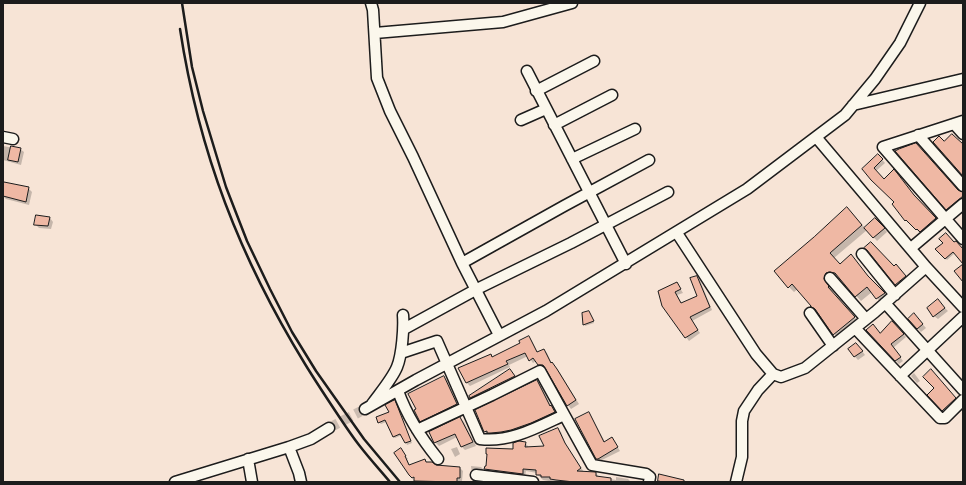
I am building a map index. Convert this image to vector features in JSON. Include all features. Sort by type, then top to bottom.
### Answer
[{"type":"street","points":[[371,3],[374,10],[377,78],[390,111],[462,262],[500,335]]},
{"type":"street","points":[[375,33],[503,22],[572,3]]},
{"type":"street","points":[[403,315],[404,329],[401,353],[397,368],[368,408],[448,363],[546,311],[747,190],[845,115],[875,79],[900,43],[920,3]]},
{"type":"street","points":[[536,91],[594,61]]},
{"type":"street","points":[[527,72],[626,264]]},
{"type":"street","points":[[853,105],[963,79]]},
{"type":"street","points":[[554,125],[612,95]]},
{"type":"street","points":[[521,120],[546,110]]},
{"type":"street","points":[[963,134],[958,122],[882,147],[963,239]]},
{"type":"street","points":[[572,159],[635,129]]},
{"type":"street","points":[[918,135],[963,186]]},
{"type":"street","points":[[816,137],[926,267],[963,306]]},
{"type":"street","points":[[462,262],[649,160]]},
{"type":"street","points":[[404,329],[668,192]]},
{"type":"street","points":[[910,248],[963,204]]},
{"type":"street","points":[[677,233],[756,354],[773,374],[781,377],[805,368],[895,295],[926,267]]},
{"type":"street","points":[[862,254],[895,295]]},
{"type":"street","points":[[830,278],[866,319]]},
{"type":"street","points":[[955,297],[963,290]]},
{"type":"street","points":[[885,303],[963,390]]},
{"type":"street","points":[[810,312],[833,346]]},
{"type":"street","points":[[900,376],[963,317]]},
{"type":"street","points":[[855,328],[940,418],[945,418],[963,400]]},
{"type":"street","points":[[401,353],[437,341],[448,363],[480,439],[492,441],[526,433],[564,415]]},
{"type":"street","points":[[417,430],[540,371],[592,465],[646,474],[650,477],[649,482]]},
{"type":"street","points":[[736,482],[742,457],[742,421],[744,411],[758,390],[773,374]]},
{"type":"street","points":[[398,391],[404,407],[417,430],[438,459]]},
{"type":"street","points":[[175,482],[289,447],[311,438],[329,428]]},
{"type":"street","points":[[289,447],[301,482]]},
{"type":"street","points":[[248,460],[252,482]]},
{"type":"street","points":[[476,475],[513,481],[533,482]]},
{"type":"building","points":[[952,134],[963,144],[963,176],[933,142],[939,136],[944,141]]},
{"type":"building","points":[[916,143],[958,190],[963,192],[963,196],[946,210],[895,151]]},
{"type":"building","points":[[11,146],[21,148],[18,162],[8,160]]},
{"type":"building","points":[[878,154],[883,159],[874,168],[884,179],[894,169],[914,195],[936,218],[920,232],[906,220],[905,221],[892,204],[894,202],[862,169]]},
{"type":"building","points":[[4,182],[29,187],[26,202],[3,196]]},
{"type":"building","points":[[847,207],[862,225],[830,253],[840,264],[851,254],[868,276],[885,293],[876,299],[867,287],[855,297],[835,273],[826,273],[824,279],[829,286],[828,287],[855,317],[833,335],[815,309],[810,306],[792,284],[788,288],[774,271]]},
{"type":"building","points":[[36,215],[50,217],[48,226],[34,225]]},
{"type":"building","points":[[875,218],[885,228],[873,238],[864,228]]},
{"type":"building","points":[[946,233],[963,249],[963,264],[953,252],[945,259],[935,249],[943,243],[939,239]]},
{"type":"building","points":[[871,242],[894,266],[896,264],[906,276],[895,285],[864,248]]},
{"type":"building","points":[[963,264],[963,282],[954,271]]},
{"type":"building","points":[[697,276],[710,307],[690,317],[698,330],[685,338],[662,306],[658,291],[677,282],[681,289],[675,292],[681,303],[697,296],[690,278]]},
{"type":"building","points":[[938,299],[945,308],[933,317],[927,308]]},
{"type":"building","points":[[589,311],[594,321],[583,325],[582,313]]},
{"type":"building","points":[[914,313],[923,324],[917,329],[908,319]]},
{"type":"building","points":[[892,321],[904,334],[891,344],[901,357],[895,361],[866,330],[873,324],[880,333]]},
{"type":"building","points":[[529,336],[537,352],[544,349],[551,363],[552,362],[557,369],[576,400],[567,406],[543,365],[538,365],[533,358],[529,361],[525,353],[506,361],[508,364],[466,383],[458,368],[491,354],[492,357],[520,343],[519,341]]},
{"type":"building","points":[[856,343],[863,351],[854,357],[848,349]]},
{"type":"building","points":[[510,369],[515,376],[470,398],[469,396]]},
{"type":"building","points":[[931,369],[956,398],[942,411],[927,395],[934,388],[923,377]]},
{"type":"building","points":[[444,376],[457,404],[420,422],[414,410],[416,409],[408,394]]},
{"type":"building","points":[[537,380],[550,406],[551,405],[555,412],[511,430],[491,433],[487,433],[487,431],[484,432],[475,410]]},
{"type":"building","points":[[395,400],[411,441],[405,443],[400,434],[393,437],[385,420],[378,423],[376,417],[389,412],[385,405]]},
{"type":"building","points":[[589,412],[604,442],[612,437],[618,447],[598,459],[596,459],[575,419]]},
{"type":"building","points":[[460,417],[473,442],[461,447],[455,434],[434,443],[429,432]]},
{"type":"building","points":[[558,428],[565,443],[581,468],[577,471],[596,472],[596,476],[611,478],[611,482],[574,482],[556,480],[550,479],[550,477],[541,477],[541,475],[536,475],[536,470],[523,469],[523,474],[484,469],[486,466],[486,448],[513,449],[513,443],[519,441],[526,442],[525,447],[544,446],[539,436]]},
{"type":"building","points":[[401,448],[409,465],[425,459],[426,462],[432,462],[436,465],[460,467],[460,478],[457,478],[457,482],[414,481],[414,477],[412,478],[409,475],[394,453]]},
{"type":"building","points":[[659,474],[684,480],[684,482],[658,481]]},
{"type":"tunnel","points":[[329,428],[365,409]]},
{"type":"railway","points":[[182,3],[192,67],[203,111],[226,187],[247,241],[292,332],[316,371],[364,439],[400,482]]},
{"type":"railway","points":[[180,29],[198,119],[225,203],[242,244],[282,324],[309,371],[354,438],[390,482]]}]
